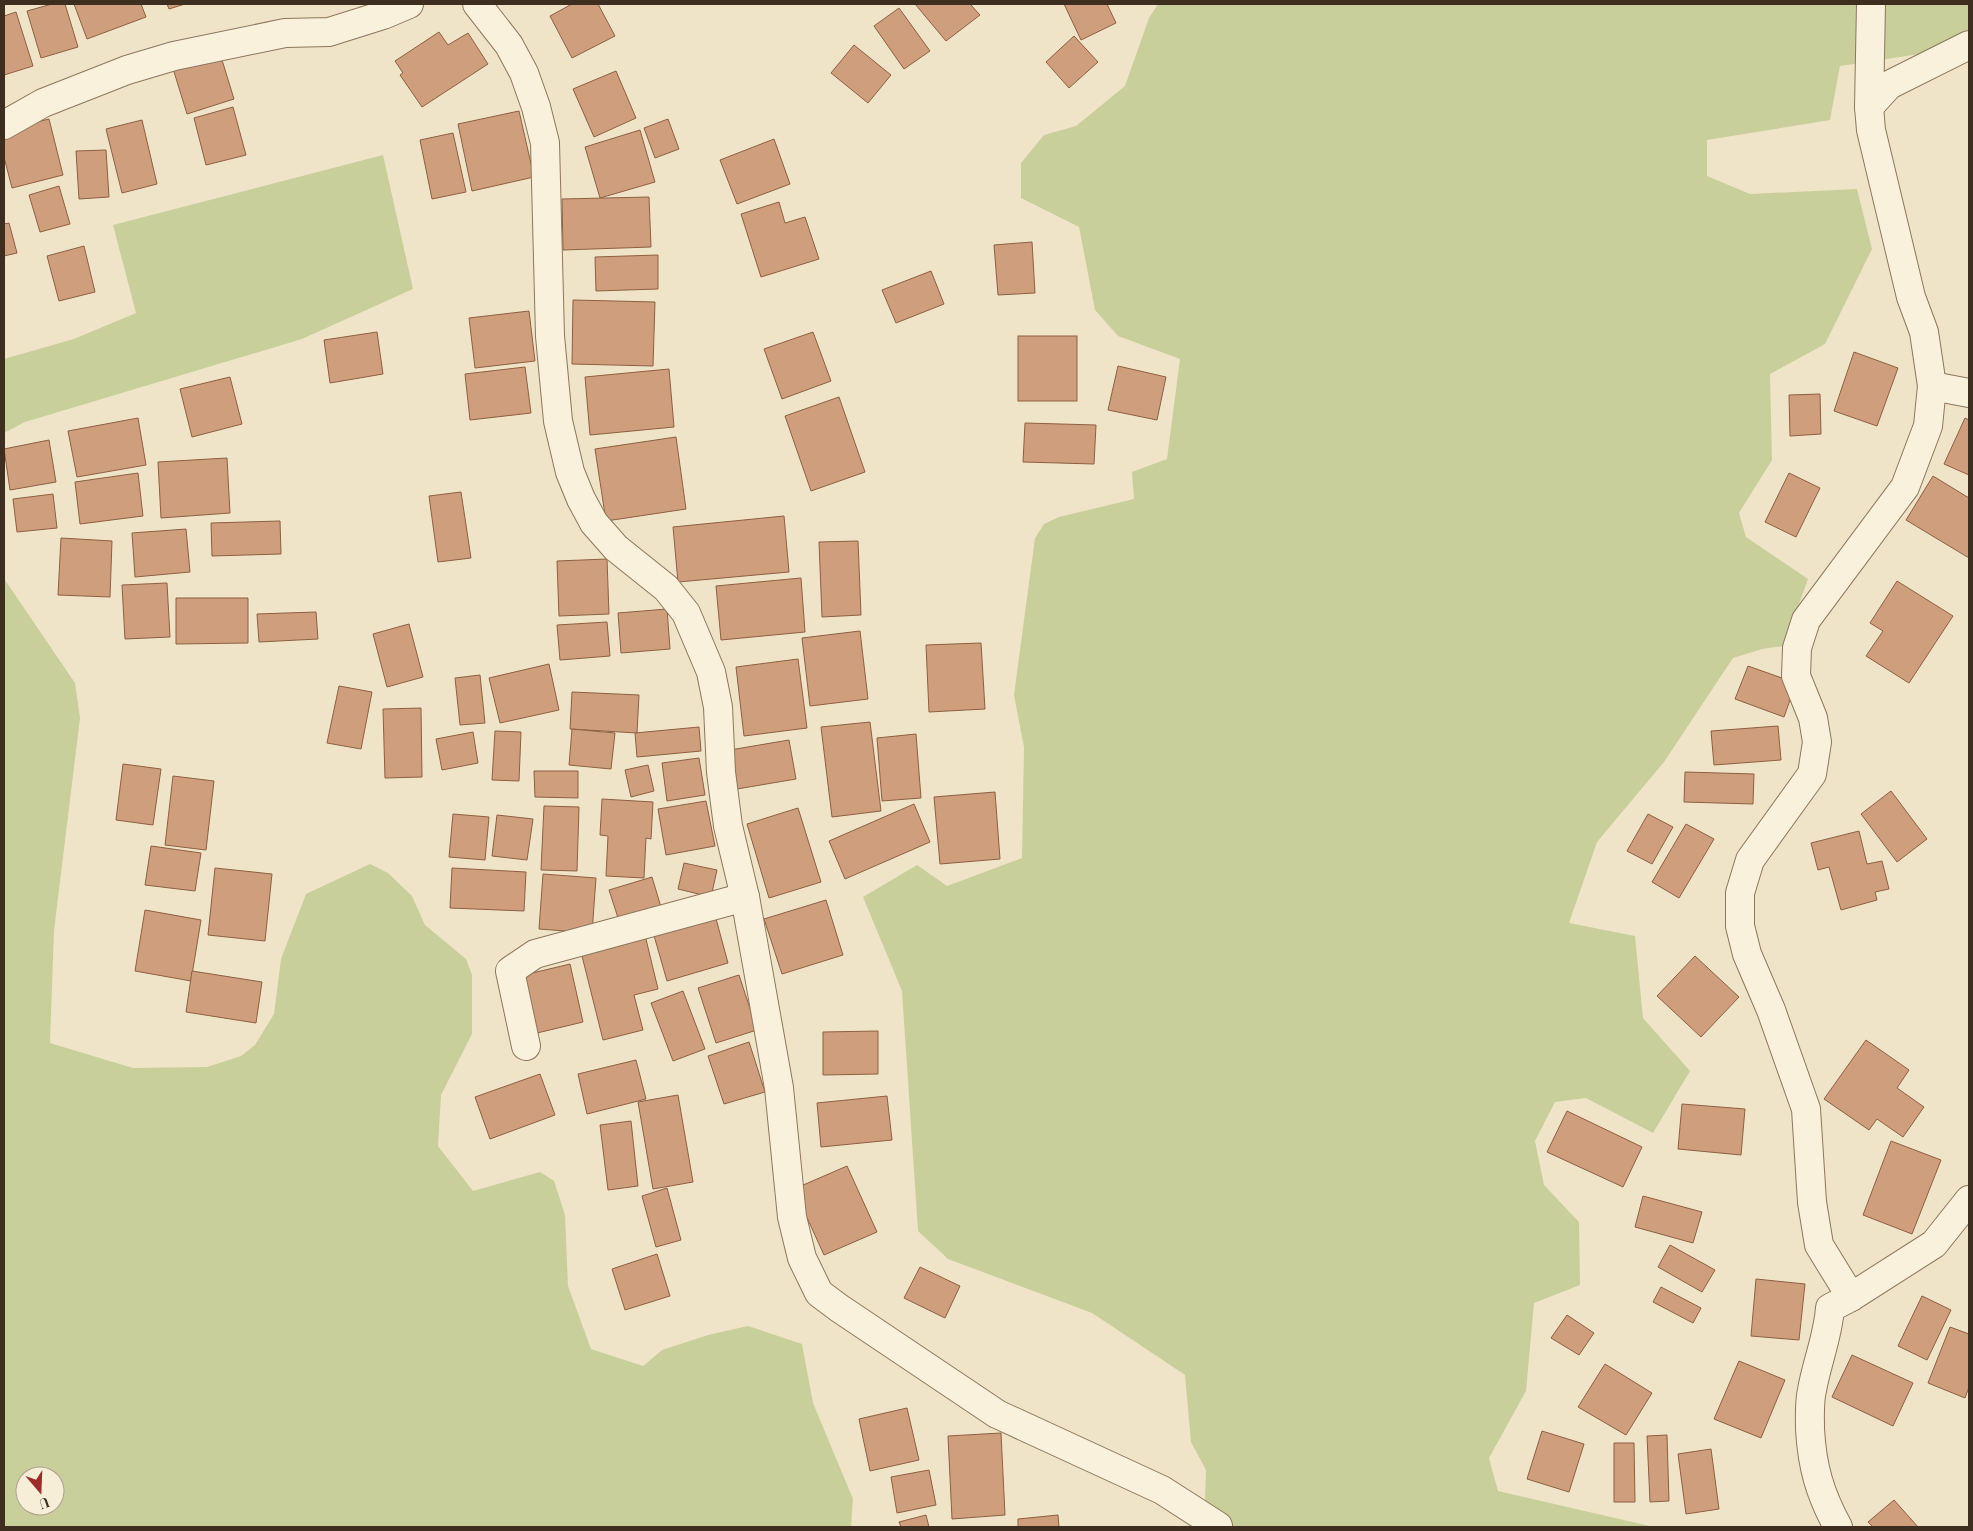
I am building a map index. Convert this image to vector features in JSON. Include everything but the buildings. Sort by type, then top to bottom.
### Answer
[{"type":"street","points":[[4,125],[43,103],[127,70],[174,56],[286,33],[329,32],[383,15],[409,4]]},
{"type":"street","points":[[477,4],[509,45],[524,73],[536,107],[545,143],[550,336],[558,420],[570,472],[581,499],[594,522],[616,548],[666,588],[686,613],[711,672],[718,707],[721,772],[728,826],[745,897],[779,1088],[792,1217],[802,1258],[819,1293],[996,1414],[1162,1490],[1218,1526]]},
{"type":"street","points":[[1852,1297],[1819,1245],[1812,1202],[1806,1108],[1771,1010],[1747,954],[1740,926],[1740,893],[1750,860],[1812,774],[1817,742],[1816,734],[1813,718],[1796,676],[1797,648],[1806,620],[1905,487],[1928,426],[1932,386],[1924,332],[1911,297],[1871,130],[1869,108],[1871,4]]},
{"type":"street","points":[[1869,108],[1889,85],[1969,46]]},
{"type":"street","points":[[1932,386],[1969,393]]},
{"type":"street","points":[[526,1046],[510,971],[535,954],[745,897]]},
{"type":"street","points":[[1838,1527],[1820,1487],[1812,1457],[1809,1406],[1819,1357],[1829,1329],[1830,1308],[1852,1297],[1934,1244],[1969,1200]]},
{"type":"green space","points":[[1158,4],[1969,4],[1969,29],[1920,54],[1840,66],[1830,120],[1707,140],[1707,176],[1750,194],[1857,189],[1872,249],[1825,344],[1770,374],[1772,460],[1739,513],[1746,537],[1808,579],[1784,646],[1762,649],[1733,658],[1664,762],[1597,842],[1569,923],[1635,936],[1643,1018],[1690,1071],[1653,1133],[1586,1098],[1555,1102],[1535,1141],[1544,1185],[1579,1222],[1580,1285],[1534,1303],[1526,1391],[1489,1458],[1498,1491],[1654,1527],[1204,1527],[1206,1470],[1191,1442],[1185,1375],[1092,1313],[948,1259],[918,1231],[902,991],[863,897],[917,865],[947,886],[1022,858],[1024,747],[1014,695],[1035,538],[1044,524],[1059,517],[1134,499],[1132,472],[1167,459],[1180,359],[1118,336],[1095,310],[1079,227],[1021,198],[1021,163],[1044,135],[1076,126],[1125,86],[1149,18]]},
{"type":"green space","points":[[383,155],[413,289],[302,339],[25,422],[4,433],[4,359],[74,339],[136,313],[113,225]]},
{"type":"green space","points":[[4,571],[5,580],[75,683],[80,718],[54,931],[50,1043],[133,1068],[207,1067],[241,1056],[255,1045],[274,1014],[281,959],[306,894],[370,864],[388,873],[412,896],[425,925],[466,959],[472,975],[472,1034],[441,1095],[438,1146],[473,1191],[540,1172],[554,1181],[565,1215],[568,1286],[591,1349],[643,1366],[662,1350],[708,1335],[748,1326],[802,1344],[813,1403],[853,1499],[851,1527],[4,1527]]}]
